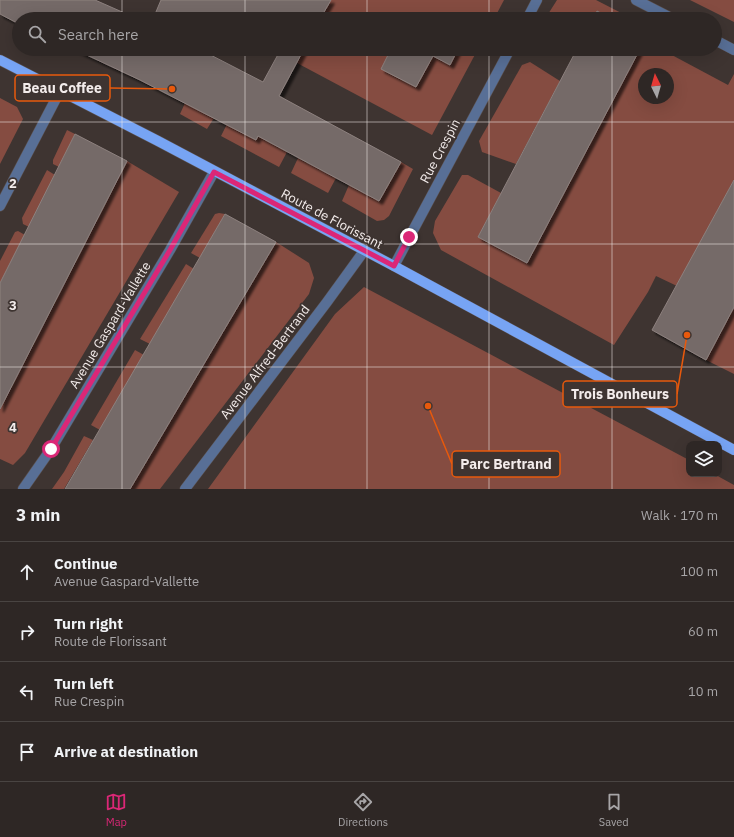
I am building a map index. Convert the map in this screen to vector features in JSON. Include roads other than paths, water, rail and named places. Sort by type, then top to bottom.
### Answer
[{"type":"main road","name":"Route de Florissant","points":[[0,60],[394,266],[734,450]]},
{"type":"street","points":[[531,12],[537,0]]},
{"type":"street","points":[[636,0],[659,12]]},
{"type":"street","points":[[722,44],[734,50]]},
{"type":"street","name":"Rue Crespin","points":[[394,266],[506,56]]},
{"type":"street","points":[[0,206],[60,91]]},
{"type":"street","name":"Avenue Gaspard-Vallette","points":[[23,489],[55,442],[170,250],[214,172]]},
{"type":"street","name":"Avenue Alfred-Bertrand","points":[[185,489],[364,251]]},
{"type":"place","name":"Beau Coffee","points":[[172,89]]},
{"type":"place","name":"Trois Bonheurs","points":[[687,335]]},
{"type":"place","name":"Parc Bertrand","points":[[428,406]]}]
